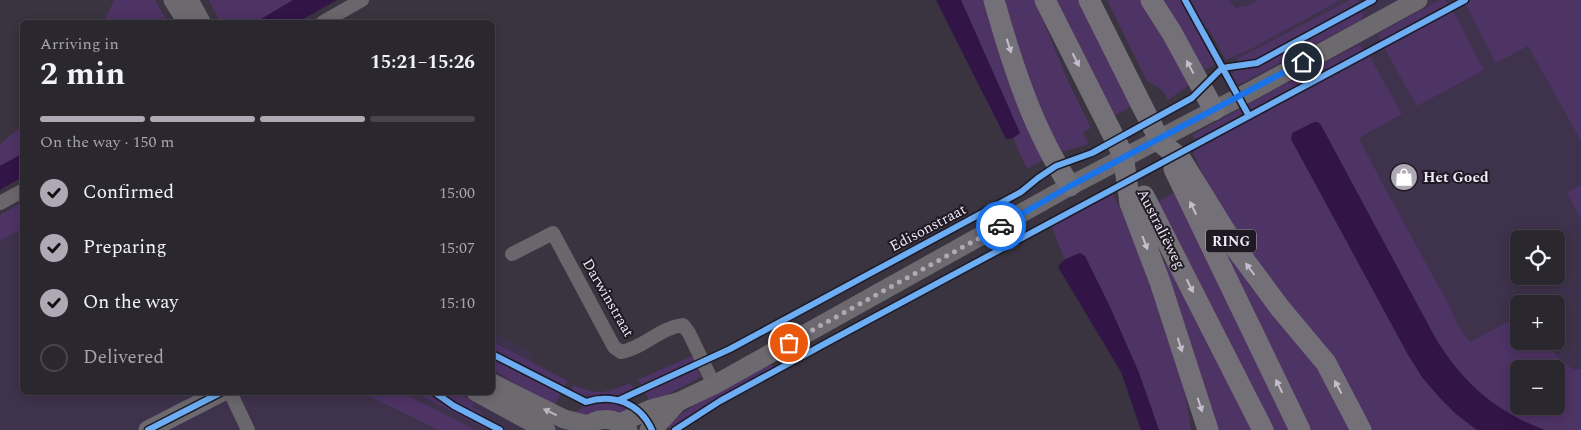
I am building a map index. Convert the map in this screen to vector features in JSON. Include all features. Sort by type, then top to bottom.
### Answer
[{"type":"main road","points":[[994,0],[1028,106],[1056,166],[1070,186]]},
{"type":"main road","points":[[1046,0],[1123,155],[1160,282],[1208,430]]},
{"type":"main road","points":[[1089,0],[1161,143],[1184,174],[1300,430]]},
{"type":"main road","points":[[1151,0],[1172,33],[1214,110]]},
{"type":"main road","name":"RING","points":[[1184,174],[1280,308],[1326,363],[1361,430]]},
{"type":"main road","name":"Australiëweg","points":[[1137,200],[1263,430]]},
{"type":"street","points":[[173,0],[186,20]]},
{"type":"street","points":[[189,0],[201,20]]},
{"type":"street","points":[[327,20],[362,0]]},
{"type":"street","points":[[495,384],[564,419],[585,427],[604,419],[624,427],[651,409],[678,402],[714,385],[1070,186],[1418,0]]},
{"type":"street","points":[[0,203],[20,192]]},
{"type":"street","name":"Darwinstraat","points":[[512,254],[553,233],[614,347],[621,352],[632,350],[671,326],[683,325],[690,333],[714,385]]},
{"type":"street","points":[[148,430],[216,395]]},
{"type":"street","points":[[231,395],[248,430]]},
{"type":"street","points":[[482,395],[546,430]]},
{"type":"street","points":[[649,430],[660,422],[678,402]]},
{"type":"shaded area","points":[[114,0],[155,0],[167,20],[105,20]]},
{"type":"shaded area","points":[[209,0],[293,0],[259,20],[219,20]]},
{"type":"shaded area","points":[[293,0],[337,0],[302,20],[259,20]]},
{"type":"shaded area","points":[[936,0],[961,0],[1020,133],[1013,138],[1006,139]]},
{"type":"shaded area","points":[[961,0],[984,0],[1044,160],[1027,169],[1013,138],[1020,133]]},
{"type":"shaded area","points":[[1003,0],[1035,0],[1067,79],[1091,128],[1083,133],[1089,144],[1058,153],[1041,115]]},
{"type":"shaded area","points":[[1056,0],[1081,0],[1133,106],[1114,116]]},
{"type":"shaded area","points":[[1107,0],[1146,0],[1193,82],[1168,100],[1162,90],[1147,81]]},
{"type":"shaded area","points":[[1159,0],[1182,0],[1217,63],[1200,73]]},
{"type":"shaded area","points":[[1190,0],[1229,0],[1235,8],[1250,5],[1258,0],[1340,0],[1251,49],[1226,60]]},
{"type":"shaded area","points":[[1199,0],[1581,0],[1581,430],[1473,430],[1400,363]]},
{"type":"shaded area","points":[[1350,0],[1357,0],[1359,3],[1254,60],[1238,62],[1237,59]]},
{"type":"shaded area","points":[[1440,0],[1445,0],[1449,4],[1380,41],[1379,35],[1381,32]]},
{"type":"shaded area","points":[[1472,0],[1581,0],[1581,141],[1528,46],[1496,63],[1465,4]]},
{"type":"shaded area","points":[[1363,10],[1361,20],[1236,86],[1232,75],[1233,71],[1257,67]]},
{"type":"shaded area","points":[[1453,11],[1484,70],[1417,106],[1384,48]]},
{"type":"shaded area","points":[[1359,45],[1365,50],[1254,109],[1251,110],[1246,105]]},
{"type":"shaded area","points":[[1369,55],[1402,114],[1359,138],[1451,309],[1457,324],[1470,342],[1510,321],[1510,350],[1553,350],[1562,360],[1510,360],[1510,413],[1480,392],[1462,374],[1437,341],[1318,122],[1291,139],[1422,377],[1440,398],[1477,430],[1371,430],[1260,268],[1204,178],[1192,150]]},
{"type":"shaded area","points":[[1241,108],[1242,114],[1239,117],[1195,140],[1192,135]]},
{"type":"shaded area","points":[[1314,122],[1318,122],[1321,125],[1437,341],[1448,357],[1471,384],[1497,406],[1510,415],[1545,430],[1477,430],[1456,414],[1422,377],[1407,353],[1291,139],[1292,133]]},
{"type":"shaded area","points":[[20,128],[20,155],[0,166],[0,144]]},
{"type":"shaded area","points":[[20,155],[20,178],[0,190],[0,166]]},
{"type":"shaded area","points":[[1581,185],[1581,219],[1567,193]]},
{"type":"shaded area","points":[[1175,192],[1290,430],[1272,430],[1157,202]]},
{"type":"shaded area","points":[[1112,193],[1126,219],[1128,219],[1184,387],[1191,430],[1159,430],[1139,373],[1085,256],[1080,253],[1065,260],[1051,226]]},
{"type":"shaded area","points":[[20,203],[20,230],[0,241],[0,215]]},
{"type":"shaded area","points":[[20,220],[20,395],[495,395],[495,332],[533,354],[567,430],[0,430],[0,232]]},
{"type":"shaded area","points":[[1220,239],[1252,289],[1300,344],[1331,390],[1352,430],[1309,430],[1217,242]]},
{"type":"shaded area","points":[[1080,253],[1085,256],[1111,309],[1139,373],[1159,430],[1141,430],[1121,372],[1058,267],[1065,260]]},
{"type":"shaded area","points":[[1168,263],[1253,430],[1216,430],[1164,264]]},
{"type":"shaded area","points":[[495,343],[568,381],[565,386],[495,350]]},
{"type":"shaded area","points":[[694,355],[696,360],[641,385],[637,380]]},
{"type":"shaded area","points":[[495,360],[561,393],[554,407],[495,371]]},
{"type":"shaded area","points":[[1565,362],[1573,369],[1581,369],[1581,430],[1546,430],[1512,415],[1565,415]]},
{"type":"shaded area","points":[[769,364],[776,367],[708,405],[670,430],[667,424],[696,404]]},
{"type":"shaded area","points":[[698,369],[701,377],[652,403],[644,392]]},
{"type":"shaded area","points":[[630,383],[634,388],[619,395],[603,394],[588,397],[571,390],[574,385],[590,391],[602,392]]},
{"type":"shaded area","points":[[367,395],[407,395],[476,430],[438,430]]},
{"type":"shaded area","points":[[419,395],[431,395],[487,427],[486,429]]},
{"type":"shaded area","points":[[443,395],[462,395],[474,402],[472,407],[482,412],[481,416],[454,403]]},
{"type":"shaded area","points":[[600,402],[622,405],[634,411],[634,413],[579,416],[572,414],[586,405]]},
{"type":"cycle path","points":[[1185,0],[1249,116]]},
{"type":"cycle path","name":"Edisonstraat","points":[[619,400],[730,349],[1021,192],[1056,166],[1092,153],[1192,98],[1222,68],[1257,63],[1373,0]]},
{"type":"cycle path","points":[[675,430],[720,401],[828,342],[1465,0]]},
{"type":"cycle path","points":[[495,356],[586,402],[606,399],[625,402],[640,413],[652,430]]},
{"type":"cycle path","points":[[148,430],[216,395]]},
{"type":"cycle path","points":[[438,395],[454,406],[500,430]]},
{"type":"way so far","points":[[789,343],[1001,226]]},
{"type":"place","name":"Het Goed","points":[[1404,177]]},
{"type":"route","points":[[1001,226],[1070,186],[1303,62]]}]
